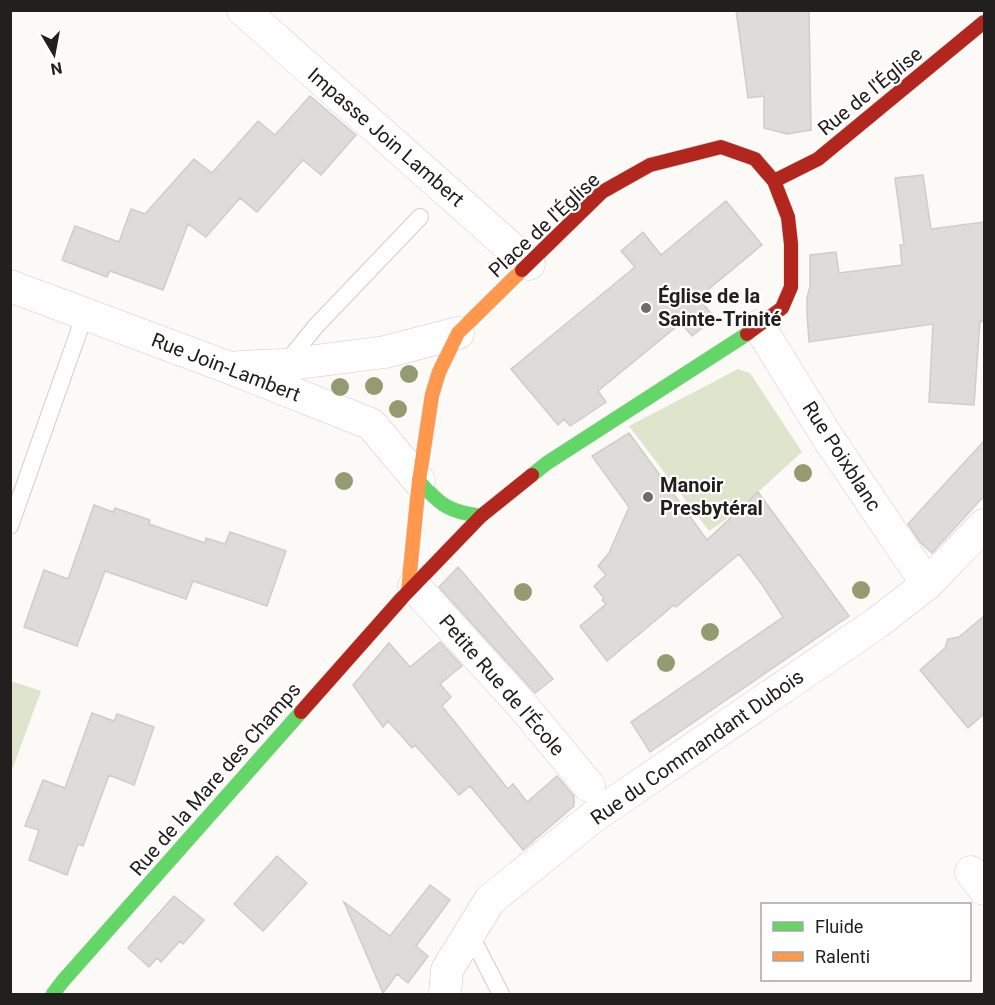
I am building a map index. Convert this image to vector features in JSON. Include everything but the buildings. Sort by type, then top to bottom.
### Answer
[{"type":"street","name":"Impasse Join Lambert","points":[[243,10],[529,264]]},
{"type":"street","name":"Rue de l'Église","points":[[774,181],[818,159],[984,22]]},
{"type":"street","name":"Place de l'Église","points":[[419,481],[432,395],[439,372],[458,333],[602,192],[650,165],[721,147],[755,159],[774,181],[788,217],[791,287],[782,308],[759,326],[547,463],[481,516]]},
{"type":"street","name":"Rue Join-Lambert","points":[[10,286],[230,368],[279,376],[370,424],[419,481]]},
{"type":"street","name":"Rue Poixblanc","points":[[759,326],[828,438],[927,584]]},
{"type":"street","points":[[279,376],[458,333]]},
{"type":"street","points":[[419,481],[434,499],[448,510],[481,516]]},
{"type":"street","points":[[411,588],[409,571],[419,481]]},
{"type":"street","name":"Rue de la Mare des Champs","points":[[53,994],[411,588],[481,516]]},
{"type":"street","name":"Rue du Commandant Dubois","points":[[445,994],[447,970],[490,900],[593,818],[877,623],[927,584],[984,525]]},
{"type":"street","name":"Petite Rue de l'École","points":[[411,588],[527,711],[590,786]]},
{"type":"lane","points":[[279,376],[316,326],[420,217]]},
{"type":"lane","points":[[10,526],[85,314]]},
{"type":"lane","points":[[470,934],[501,994]]},
{"type":"green space","points":[[738,369],[750,373],[802,452],[734,514],[709,531],[629,426]]},
{"type":"green space","points":[[10,681],[41,691],[11,773]]},
{"type":"traffic: fast","points":[[532,475],[547,463],[747,334]]},
{"type":"traffic: fast","points":[[419,481],[439,502],[446,506],[481,516]]},
{"type":"traffic: fast","points":[[53,994],[301,712]]},
{"type":"traffic: slow","points":[[408,591],[419,481],[432,395],[439,372],[458,333],[522,270]]},
{"type":"traffic: jam","points":[[774,181],[818,159],[984,22]]},
{"type":"traffic: jam","points":[[522,270],[602,192],[650,165],[721,147],[755,159],[774,181],[788,217],[791,244],[791,287],[782,308],[747,334]]},
{"type":"traffic: jam","points":[[301,712],[402,598],[481,516],[532,475]]},
{"type":"place","name":"Église de la Sainte-Trinité","points":[[646,308]]},
{"type":"place","name":"Manoir Presbytéral","points":[[648,497]]}]
